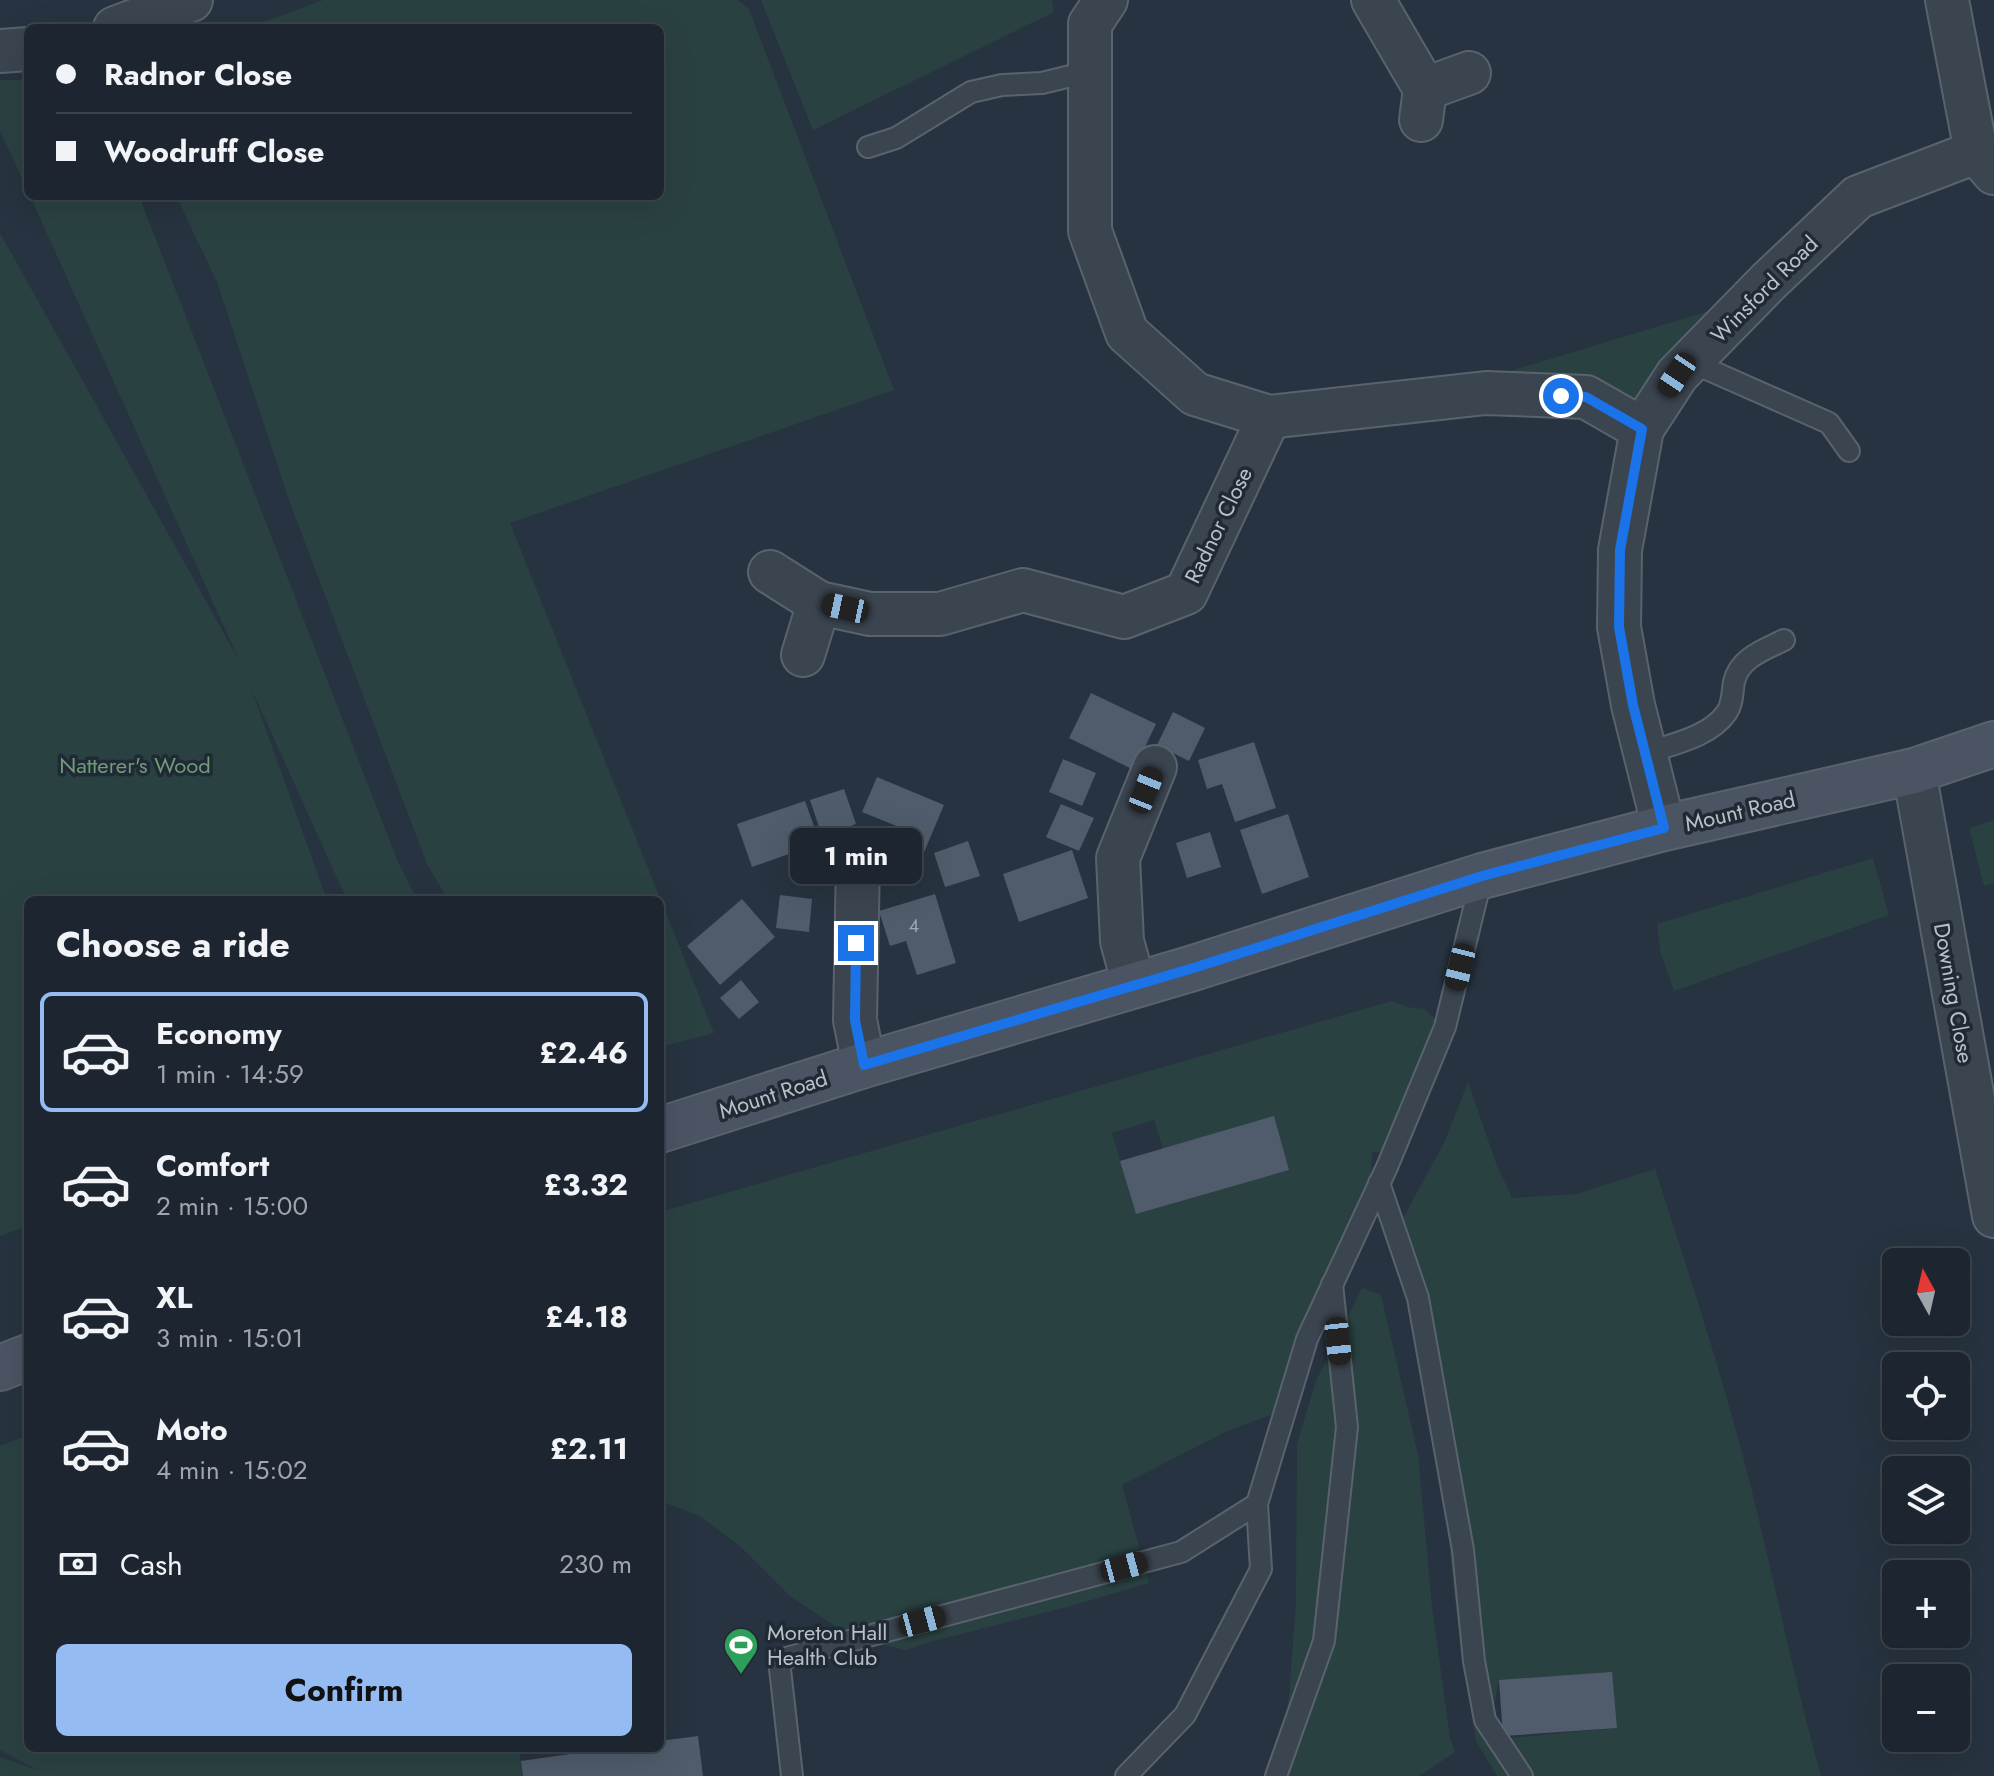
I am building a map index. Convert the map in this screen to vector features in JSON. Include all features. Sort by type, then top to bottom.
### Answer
[{"type":"street","points":[[126,24],[191,0]]},
{"type":"street","points":[[1106,0],[1090,24],[1090,231],[1127,333],[1195,394],[1269,417],[1486,393],[1586,397],[1642,429]]},
{"type":"street","points":[[1373,0],[1423,104],[1469,73]]},
{"type":"street","name":"Winsford Road","points":[[1664,828],[1633,705],[1619,627],[1620,550],[1642,429],[1677,375],[1769,281],[1858,197],[1985,162],[1947,0]]},
{"type":"street","points":[[0,51],[24,49]]},
{"type":"street","name":"Radnor Close","points":[[770,572],[819,603],[870,614],[940,614],[1023,590],[1124,617],[1186,593],[1269,417]]},
{"type":"street","points":[[803,655],[819,603]]},
{"type":"street","name":"Mount Road","points":[[664,1129],[1482,876],[1664,828],[1914,771],[1994,744]]},
{"type":"street","points":[[1134,985],[1122,941],[1118,858],[1155,767]]},
{"type":"street","name":"Downing Close","points":[[1914,771],[1994,1216]]},
{"type":"street","points":[[858,859],[855,1020],[864,1065]]},
{"type":"street","points":[[0,1368],[24,1359]]},
{"type":"lane","points":[[868,147],[896,138],[971,92],[1002,85],[1042,83],[1091,71]]},
{"type":"lane","points":[[1691,362],[1829,423],[1849,451]]},
{"type":"lane","points":[[1646,753],[1713,726],[1727,713],[1735,677],[1744,661],[1784,640]]},
{"type":"lane","points":[[1126,1776],[1185,1715],[1261,1569],[1257,1504],[1307,1339],[1379,1183],[1445,1027],[1482,876]]},
{"type":"lane","points":[[1379,1183],[1418,1298],[1463,1550],[1474,1661],[1485,1720],[1522,1776]]},
{"type":"lane","points":[[1276,1776],[1324,1641],[1347,1427],[1332,1284]]},
{"type":"lane","points":[[792,1776],[779,1660],[1181,1552],[1257,1504]]},
{"type":"green space","points":[[323,0],[737,0],[749,9],[894,390],[510,523],[659,896],[446,896],[427,864],[290,503],[217,282],[178,200],[664,200],[664,24],[258,24]]},
{"type":"green space","points":[[761,0],[1052,0],[1054,12],[813,130]]},
{"type":"green space","points":[[0,80],[24,80],[24,182],[0,131]]},
{"type":"green space","name":"Natterer's Wood","points":[[32,200],[141,200],[398,862],[415,896],[345,896],[251,688],[326,896],[24,896],[24,1227],[0,1236],[0,233],[240,662]]},
{"type":"green space","points":[[1712,310],[1638,426],[1451,389]]},
{"type":"green space","points":[[1994,820],[1994,883],[1984,886],[1969,828]]},
{"type":"green space","points":[[1873,858],[1889,915],[1674,991],[1660,951],[1657,924]]},
{"type":"green space","points":[[664,908],[714,1033],[664,1046]]},
{"type":"green space","points":[[1392,1001],[1424,1009],[1445,1027],[1397,1151],[1372,1152],[1370,1206],[1279,1395],[1274,1414],[1227,1431],[1122,1485],[1149,1583],[906,1650],[865,1641],[844,1632],[790,1596],[741,1547],[700,1516],[664,1502],[664,1211]],"holes":[[[1154,1120],[1166,1159],[1289,1170],[1136,1214],[1112,1133]]]},
{"type":"green space","points":[[1468,1082],[1496,1163],[1512,1198],[1576,1194],[1655,1169],[1743,1456],[1821,1776],[1497,1776],[1476,1741],[1454,1594],[1441,1459],[1396,1248],[1404,1216],[1444,1143]],"holes":[[[1499,1680],[1616,1728],[1488,1740]]]},
{"type":"green space","points":[[1362,1288],[1381,1295],[1418,1454],[1432,1606],[1450,1738],[1455,1752],[1419,1776],[1277,1776],[1289,1695],[1296,1602],[1297,1444],[1315,1383]]},
{"type":"green space","points":[[24,1437],[24,1752],[520,1752],[523,1776],[0,1776],[0,1757],[37,1770],[0,1750],[0,1446]]},
{"type":"building","points":[[1091,693],[1156,724],[1134,770],[1069,738]]},
{"type":"building","points":[[1173,712],[1205,728],[1189,761],[1157,745]]},
{"type":"building","points":[[1254,742],[1276,808],[1235,822],[1222,784],[1207,789],[1198,760]]},
{"type":"building","points":[[1063,759],[1096,773],[1082,806],[1049,792]]},
{"type":"building","points":[[877,777],[944,805],[922,857],[891,844],[899,827],[862,812]]},
{"type":"building","points":[[844,789],[856,824],[822,836],[810,800]]},
{"type":"building","points":[[805,801],[820,843],[752,867],[737,824]]},
{"type":"building","points":[[1061,804],[1094,818],[1079,851],[1046,837]]},
{"type":"building","points":[[1288,814],[1309,877],[1262,894],[1240,830]]},
{"type":"building","points":[[1210,832],[1221,867],[1187,878],[1176,843]]},
{"type":"building","points":[[968,841],[980,876],[945,887],[934,853]]},
{"type":"building","points":[[1072,850],[1088,898],[1019,922],[1003,874]]},
{"type":"building","points":[[935,894],[956,963],[917,975],[906,941],[890,946],[879,911]]},
{"type":"building","points":[[780,895],[812,899],[809,932],[776,928]]},
{"type":"building","points":[[742,899],[775,937],[720,985],[687,946]]},
{"type":"building","points":[[741,980],[759,1002],[739,1019],[720,998]]},
{"type":"building","points":[[1274,1116],[1289,1170],[1136,1214],[1120,1161]]},
{"type":"building","points":[[1612,1672],[1617,1728],[1503,1736],[1499,1680]]},
{"type":"building","points":[[698,1736],[703,1776],[523,1776],[521,1761],[585,1752],[664,1752],[664,1740]]},
{"type":"place","name":"Moreton Hall Health Club","points":[[741,1676]]},
{"type":"route","points":[[856,943],[855,1020],[864,1065],[1190,969],[1482,876],[1664,828],[1633,705],[1619,627],[1620,550],[1642,429],[1586,397],[1561,396]]}]
